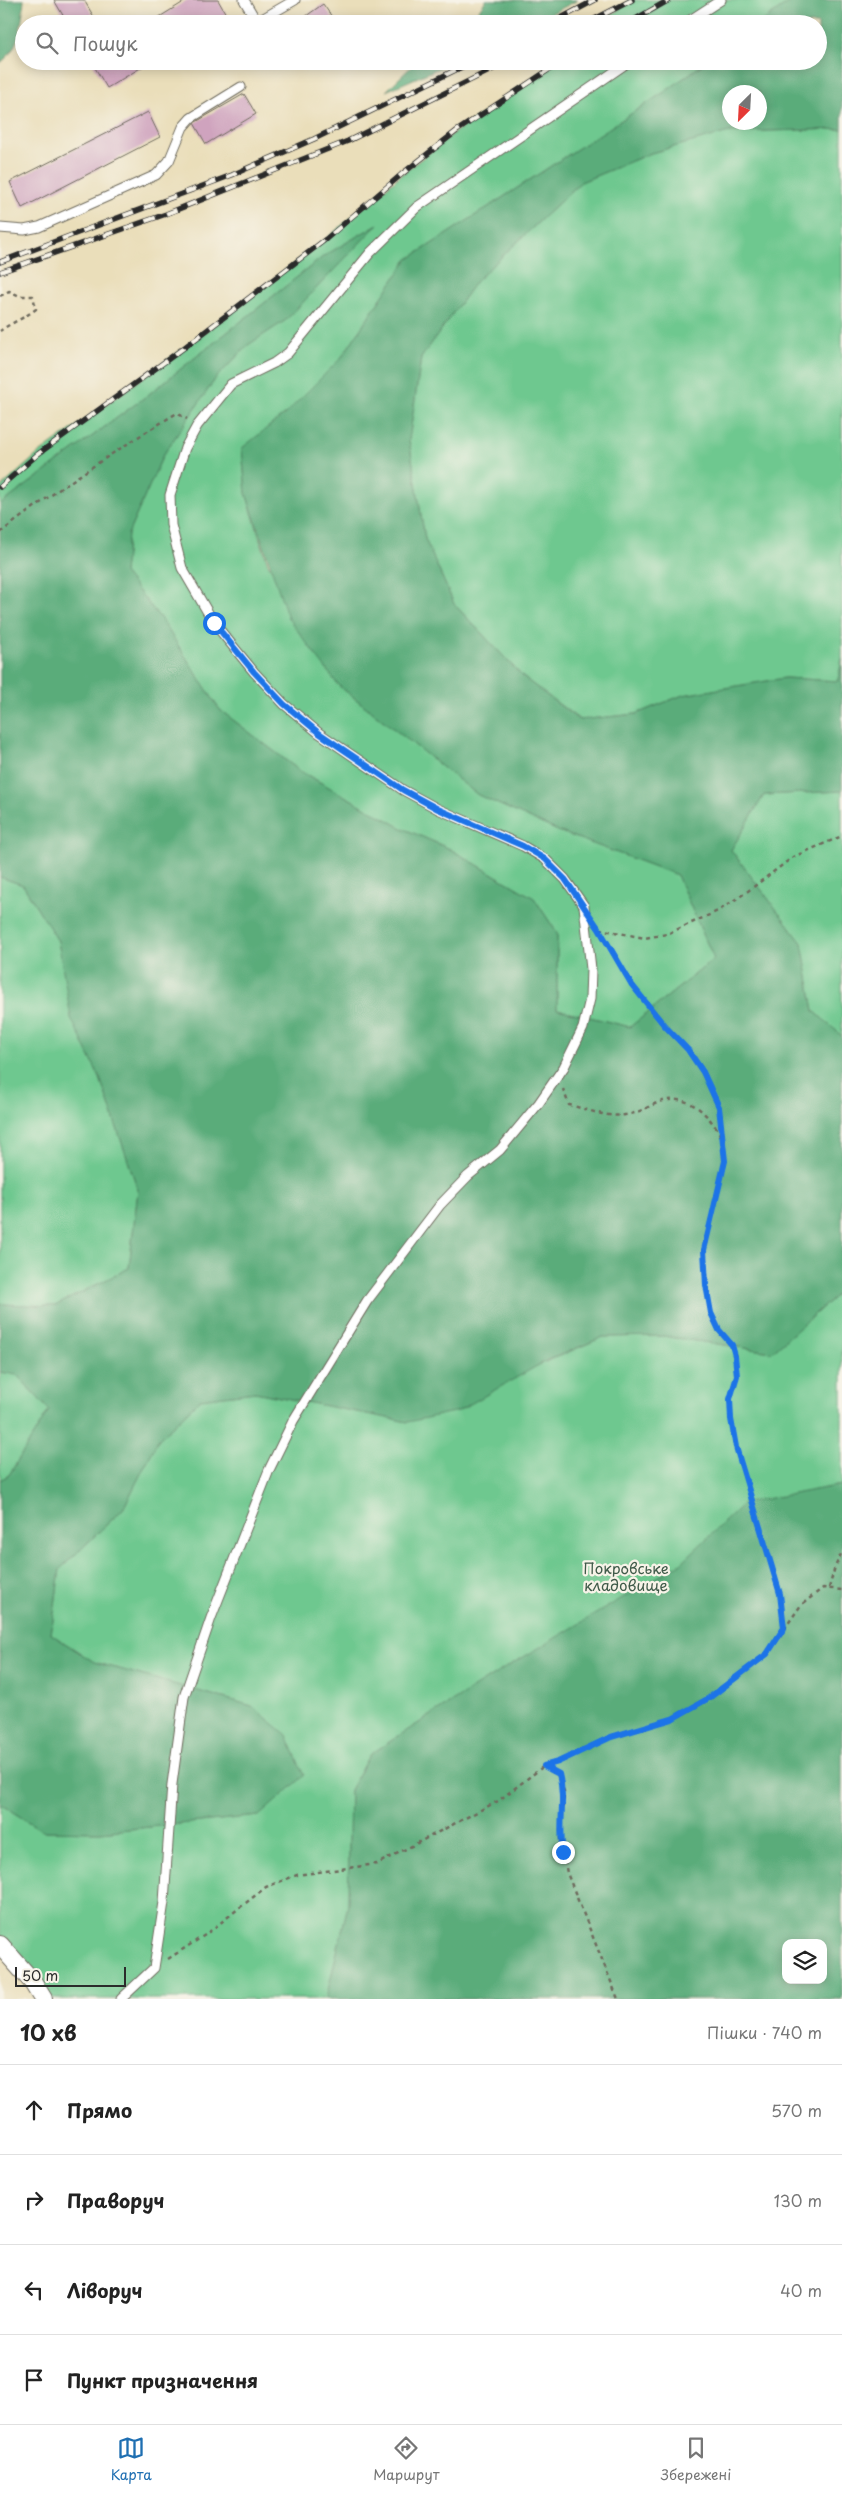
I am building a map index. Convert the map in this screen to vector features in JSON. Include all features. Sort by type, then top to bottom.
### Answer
[{"type":"street","points":[[0,1945],[32,1981],[43,1999]]},
{"type":"lane","points":[[244,0],[252,15]]},
{"type":"lane","points":[[268,15],[295,0]]},
{"type":"lane","points":[[698,15],[721,0]]},
{"type":"lane","points":[[121,1999],[154,1968],[164,1902],[172,1784],[184,1697],[211,1618],[269,1470],[302,1407],[367,1301],[440,1205],[468,1176],[500,1150],[539,1103],[564,1067],[583,1028],[590,999],[591,969],[584,906],[565,879],[545,859],[523,846],[438,809],[403,790],[319,733],[284,704],[214,623],[182,568],[171,526],[170,496],[185,448],[197,426],[231,384],[274,363],[288,353],[370,253],[417,207],[617,70]]},
{"type":"lane","points":[[0,228],[24,230],[39,227],[156,175],[169,161],[183,127],[191,118],[241,87]]},
{"type":"path","points":[[0,296],[9,291],[20,296],[33,296],[36,309],[27,317],[13,322],[0,331]]},
{"type":"path","points":[[0,533],[45,498],[121,446],[177,413],[197,426]]},
{"type":"path","points":[[599,929],[645,938],[667,934],[718,911],[793,857],[842,836]]},
{"type":"path","points":[[584,906],[632,985],[664,1025],[688,1050],[703,1072],[719,1107],[725,1161],[704,1250],[706,1285],[711,1313],[719,1330],[732,1345],[735,1356],[737,1376],[730,1399],[736,1447],[780,1594],[784,1628]]},
{"type":"path","points":[[564,1067],[564,1089],[569,1105],[602,1114],[625,1116],[649,1109],[668,1100],[688,1102],[708,1115],[722,1138]]},
{"type":"path","points":[[829,1588],[842,1552]]},
{"type":"path","points":[[154,1968],[205,1935],[266,1887],[297,1875],[377,1864],[498,1801],[544,1766],[558,1762],[611,1737],[672,1719],[694,1707],[767,1654],[801,1605],[823,1588],[842,1590]]},
{"type":"path","points":[[544,1766],[559,1774],[564,1792],[560,1837],[567,1873],[618,1999]]},
{"type":"green space","points":[[0,0],[24,0],[22,15],[15,15],[15,45],[7,57],[0,63]]},
{"type":"green space","points":[[486,0],[578,0],[549,15],[475,15]]},
{"type":"green space","points":[[630,0],[792,0],[771,15],[612,15]]},
{"type":"green space","points":[[792,0],[842,0],[842,129],[729,132],[651,153],[581,182],[476,281],[421,358],[409,440],[425,539],[454,604],[523,677],[579,720],[636,714],[683,695],[785,678],[838,681],[842,659],[842,791],[764,795],[731,850],[802,943],[814,1011],[842,1036],[842,1290],[772,1352],[663,1336],[603,1337],[544,1362],[458,1411],[408,1422],[255,1392],[200,1399],[158,1440],[123,1509],[60,1569],[51,1634],[94,1662],[252,1706],[287,1735],[304,1776],[259,1816],[100,1832],[43,1831],[0,1804],[0,1480],[9,1475],[49,1410],[17,1375],[0,1372],[0,1304],[55,1306],[129,1268],[138,1190],[100,1078],[71,1018],[58,941],[23,885],[0,877],[0,505],[149,394],[324,256],[378,224],[286,320],[248,345],[216,378],[163,455],[128,534],[124,573],[161,619],[220,710],[300,771],[402,828],[450,849],[534,898],[557,933],[557,1009],[630,1027],[714,959],[677,875],[558,831],[478,795],[338,685],[288,618],[246,493],[242,448],[286,413],[341,358],[407,260],[666,91],[695,70],[827,70],[827,15],[771,15]]},
{"type":"green space","points":[[408,70],[434,70],[386,91]]},
{"type":"green space","points":[[544,70],[695,70],[666,91],[407,260],[341,358],[286,413],[242,449],[246,493],[268,564],[338,685],[478,795],[558,831],[677,875],[714,959],[630,1027],[557,1009],[557,933],[534,898],[450,849],[402,828],[300,771],[220,710],[161,619],[124,573],[128,534],[163,455],[216,378],[248,345],[286,320],[376,225],[324,256],[149,394],[0,505],[0,488],[38,454],[185,347],[326,239],[402,174],[458,130]]},
{"type":"green space","points":[[842,129],[842,659],[838,681],[785,678],[683,695],[636,714],[580,720],[523,677],[454,604],[425,539],[409,440],[421,358],[476,281],[581,182],[651,153],[729,132]]},
{"type":"green space","points":[[842,791],[842,1036],[814,1011],[802,943],[731,850],[764,795]]},
{"type":"green space","points":[[0,877],[23,885],[58,941],[72,1018],[100,1078],[138,1190],[129,1268],[55,1306],[0,1304]]},
{"type":"green space","name":"Покровське кладовище","points":[[842,1290],[842,1485],[744,1504],[775,1616],[513,1663],[369,1755],[350,1790],[348,1905],[326,1999],[51,1999],[0,1952],[0,1804],[43,1831],[100,1832],[259,1816],[252,1706],[94,1662],[51,1634],[60,1569],[123,1509],[158,1440],[200,1399],[255,1392],[408,1422],[603,1337],[663,1336],[772,1352]]},
{"type":"green space","points":[[0,1372],[17,1375],[49,1410],[9,1475],[0,1480]]},
{"type":"green space","points":[[842,1485],[842,1999],[326,1999],[348,1905],[350,1790],[369,1755],[500,1671],[681,1563],[744,1503]]},
{"type":"building","points":[[54,0],[84,0],[93,15],[63,15]]},
{"type":"building","points":[[187,0],[218,0],[226,15],[163,15]]},
{"type":"building","points":[[323,4],[331,15],[308,15]]},
{"type":"building","points":[[96,70],[137,70],[107,88]]},
{"type":"building","points":[[244,94],[256,114],[206,144],[194,123]]},
{"type":"building","points":[[148,112],[160,137],[22,208],[10,182]]},
{"type":"railway","points":[[567,15],[595,0]]},
{"type":"railway","points":[[603,15],[632,0]]},
{"type":"railway","points":[[643,15],[669,0]]},
{"type":"railway","points":[[0,262],[232,175],[314,139],[456,70]]},
{"type":"railway","points":[[0,272],[166,214],[348,141],[491,70]]},
{"type":"railway","points":[[0,487],[38,454],[185,347],[326,239],[402,174],[458,130],[548,70]]},
{"type":"route","points":[[214,623],[254,672],[284,704],[319,733],[403,790],[438,809],[523,846],[545,859],[565,879],[599,929],[632,985],[664,1025],[688,1050],[703,1072],[719,1107],[725,1161],[704,1250],[706,1285],[711,1313],[719,1330],[732,1345],[735,1356],[737,1376],[730,1399],[736,1447],[780,1594],[784,1628],[767,1654],[709,1698],[672,1719],[611,1737],[558,1762],[544,1766],[559,1774],[564,1792],[560,1837],[563,1852]]}]
